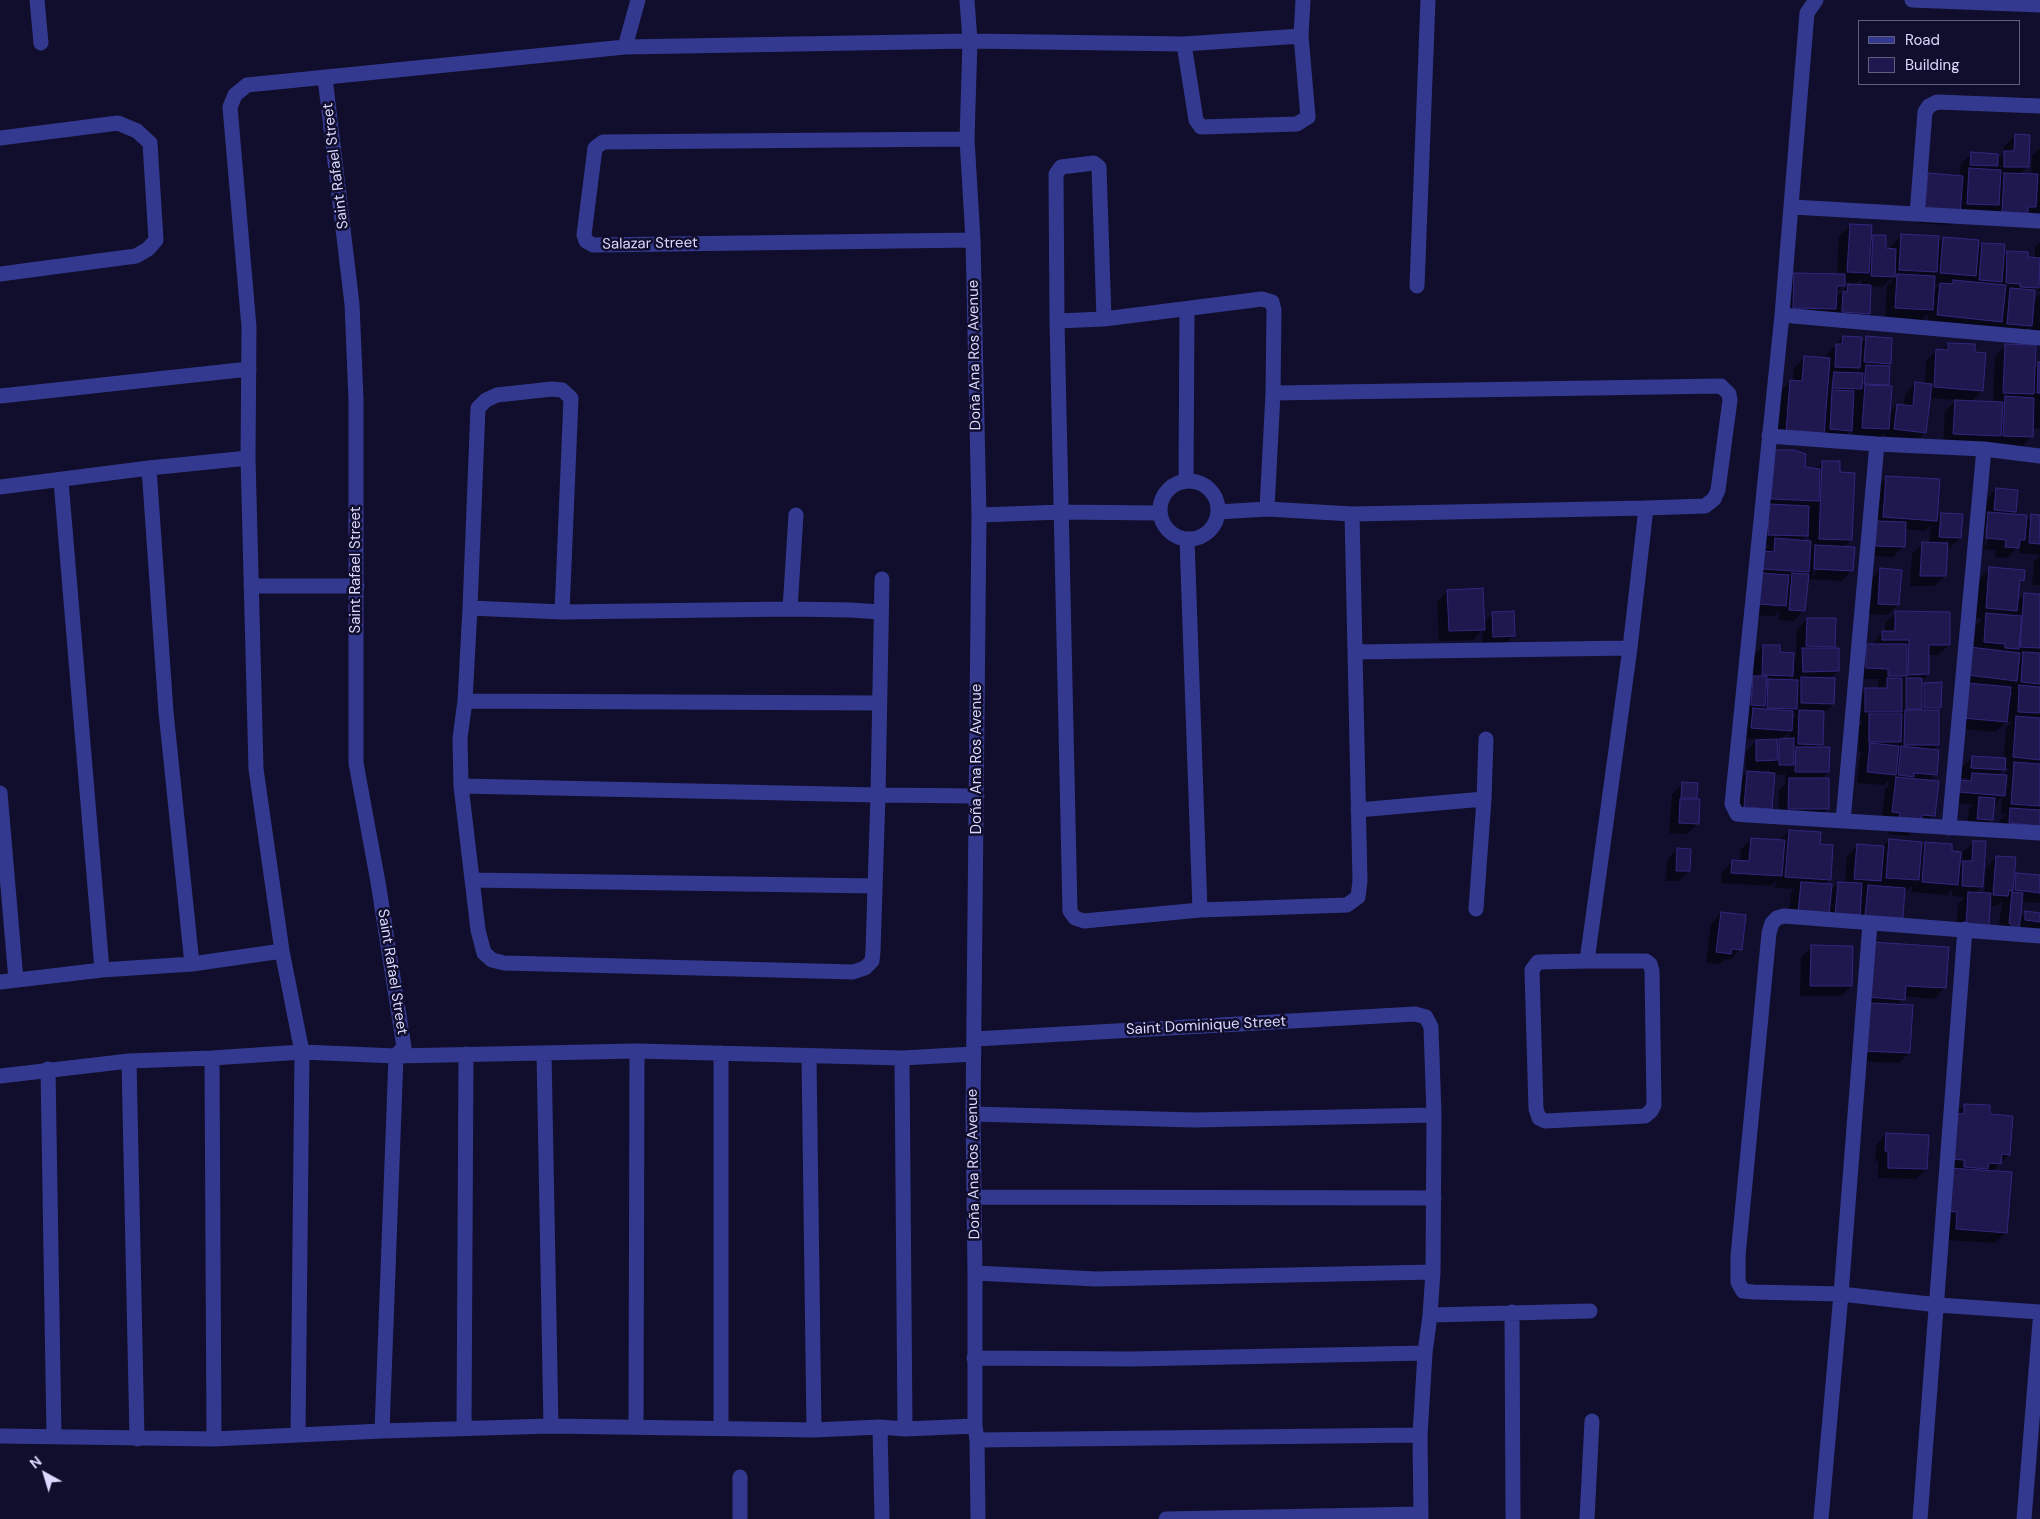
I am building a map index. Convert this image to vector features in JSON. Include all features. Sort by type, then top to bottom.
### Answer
[{"type":"street","points":[[37,0],[41,43]]},
{"type":"street","points":[[625,47],[638,0]]},
{"type":"street","name":"Doña Ana Ros Avenue","points":[[967,0],[970,41],[967,139],[973,240],[979,515],[972,1114],[975,1273],[974,1358],[978,1519]]},
{"type":"street","points":[[1184,44],[1196,120],[1201,127],[1297,124],[1308,117],[1301,36],[1303,0]]},
{"type":"street","points":[[1417,286],[1428,0]]},
{"type":"street","points":[[1816,0],[1809,7],[1806,21],[1782,315],[1768,436],[1732,804],[1737,814],[2040,832]]},
{"type":"street","points":[[1912,0],[2040,5]]},
{"type":"street","points":[[298,1435],[302,1052],[282,951],[256,769],[250,586],[248,458],[249,327],[230,107],[235,95],[247,85],[625,47],[970,41],[1184,44],[1301,36]]},
{"type":"street","name":"Saint Rafael Street","points":[[325,78],[352,304],[356,399],[356,763],[378,882],[404,1046],[396,1056],[382,1431]]},
{"type":"street","points":[[1917,214],[1926,112],[1930,106],[1937,102],[2040,106]]},
{"type":"street","points":[[0,138],[118,123],[137,131],[150,143],[156,240],[148,249],[136,256],[0,274]]},
{"type":"street","name":"Salazar Street","points":[[967,139],[603,142],[595,148],[584,235],[586,241],[593,245],[973,240]]},
{"type":"street","points":[[1104,319],[1099,167],[1094,163],[1061,167],[1056,174],[1057,322],[1071,915],[1075,918],[1084,920],[1200,910],[1347,904],[1358,896],[1360,881],[1352,514]]},
{"type":"street","points":[[1792,207],[2040,221]]},
{"type":"street","points":[[1057,322],[1104,319],[1262,299],[1272,302],[1274,310],[1267,509]]},
{"type":"street","points":[[1186,480],[1187,309]]},
{"type":"street","points":[[1782,315],[2040,338]]},
{"type":"street","points":[[0,396],[249,369]]},
{"type":"street","points":[[1218,512],[1267,509],[1352,514],[1706,506],[1714,499],[1718,490],[1730,400],[1729,394],[1724,388],[1272,392]]},
{"type":"street","points":[[562,612],[571,398],[562,390],[552,389],[498,395],[486,400],[478,408],[465,701],[460,738],[461,786],[478,930],[484,953],[492,960],[504,963],[853,972],[865,968],[872,961],[876,886],[882,579]]},
{"type":"street","points":[[1768,436],[1984,449],[2040,456]]},
{"type":"street","points":[[1843,821],[1877,444]]},
{"type":"street","points":[[1949,828],[1984,449]]},
{"type":"street","points":[[0,487],[149,468],[248,458]]},
{"type":"street","points":[[149,468],[166,712],[192,964]]},
{"type":"street","points":[[61,480],[102,970]]},
{"type":"street","points":[[1186,480],[1199,482],[1209,489],[1216,500],[1218,512],[1212,526],[1202,536],[1187,539],[1174,535],[1164,526],[1160,513],[1162,498],[1172,486],[1186,480]]},
{"type":"street","points":[[1587,961],[1630,648],[1646,508]]},
{"type":"street","points":[[979,515],[1062,512],[1160,513]]},
{"type":"street","points":[[790,609],[796,515]]},
{"type":"street","points":[[1187,539],[1200,910]]},
{"type":"street","points":[[250,586],[357,586]]},
{"type":"street","points":[[470,608],[562,612],[790,609],[880,612]]},
{"type":"street","points":[[1355,652],[1630,648]]},
{"type":"street","points":[[465,701],[879,703]]},
{"type":"street","points":[[1476,909],[1484,799],[1486,739]]},
{"type":"street","points":[[461,786],[878,796],[977,796]]},
{"type":"street","points":[[0,793],[16,980]]},
{"type":"street","points":[[1358,810],[1484,799]]},
{"type":"street","points":[[472,880],[876,886]]},
{"type":"street","points":[[2040,936],[1784,916],[1776,918],[1772,923],[1767,952],[1738,1256],[1738,1282],[1744,1291],[1841,1294],[1938,1305],[2040,1312]]},
{"type":"street","points":[[1821,1519],[1870,923]]},
{"type":"street","points":[[1920,1519],[1966,929]]},
{"type":"street","points":[[0,982],[102,970],[192,964],[282,951]]},
{"type":"street","points":[[1587,961],[1646,961],[1650,964],[1652,971],[1654,1105],[1645,1116],[1545,1121],[1539,1118],[1536,1109],[1532,970],[1538,962],[1587,961]]},
{"type":"street","name":"Saint Dominique Street","points":[[0,1076],[129,1061],[302,1052],[396,1056],[637,1051],[902,1058],[974,1046],[1415,1014],[1426,1017],[1431,1027],[1434,1115]]},
{"type":"street","points":[[636,1426],[637,1051]]},
{"type":"street","points":[[544,1053],[551,1426]]},
{"type":"street","points":[[721,1427],[722,1053]]},
{"type":"street","points":[[464,1428],[466,1054]]},
{"type":"street","points":[[809,1057],[814,1430]]},
{"type":"street","points":[[212,1058],[214,1439]]},
{"type":"street","points":[[902,1058],[905,1429]]},
{"type":"street","points":[[129,1061],[137,1438]]},
{"type":"street","points":[[48,1069],[54,1436]]},
{"type":"street","points":[[972,1114],[1194,1120],[1434,1115],[1433,1272],[1425,1353],[1420,1435],[1421,1516],[1166,1519]]},
{"type":"street","points":[[974,1197],[1434,1198]]},
{"type":"street","points":[[975,1273],[1096,1279],[1433,1272]]},
{"type":"street","points":[[1430,1315],[1590,1311]]},
{"type":"street","points":[[1512,1312],[1513,1519]]},
{"type":"street","points":[[2024,1519],[2040,1322]]},
{"type":"street","points":[[974,1358],[1132,1359],[1425,1353]]},
{"type":"street","points":[[1587,1519],[1592,1422]]},
{"type":"street","points":[[0,1436],[214,1439],[382,1431],[551,1426],[721,1427],[814,1430],[880,1427],[976,1433],[1420,1435]]},
{"type":"street","points":[[880,1427],[882,1519]]},
{"type":"street","points":[[740,1477],[740,1519]]},
{"type":"building","points":[[2015,134],[2030,135],[2029,167],[2004,167],[2004,151],[2014,151]]},
{"type":"building","points":[[1971,152],[1998,154],[1998,166],[1970,165]]},
{"type":"building","points":[[1969,168],[2001,170],[1999,205],[1967,204]]},
{"type":"building","points":[[1928,173],[1963,176],[1960,215],[1925,208]]},
{"type":"building","points":[[2004,173],[2038,174],[2036,207],[2028,207],[2028,214],[2002,213]]},
{"type":"building","points":[[1850,224],[1872,225],[1869,273],[1847,272]]},
{"type":"building","points":[[1901,234],[1939,236],[1937,272],[1899,270]]},
{"type":"building","points":[[1873,235],[1886,235],[1886,248],[1896,249],[1895,277],[1871,276]]},
{"type":"building","points":[[1943,237],[1979,240],[1976,276],[1940,273]]},
{"type":"building","points":[[1982,243],[2005,244],[2002,282],[1979,280]]},
{"type":"building","points":[[2007,251],[2028,252],[2028,257],[2040,258],[2039,288],[2020,287],[2020,284],[2006,283]]},
{"type":"building","points":[[1794,273],[1845,274],[1845,286],[1837,286],[1836,309],[1793,308]]},
{"type":"building","points":[[1897,274],[1935,276],[1933,310],[1895,308]]},
{"type":"building","points":[[1953,280],[2006,285],[2002,322],[1937,315],[1940,283],[1953,284]]},
{"type":"building","points":[[1848,284],[1871,285],[1870,314],[1842,312],[1843,291],[1847,292]]},
{"type":"building","points":[[2010,288],[2035,290],[2032,326],[2007,324]]},
{"type":"building","points":[[1843,336],[1862,337],[1860,368],[1835,367],[1836,344],[1842,344]]},
{"type":"building","points":[[1866,336],[1892,338],[1891,364],[1864,362]]},
{"type":"building","points":[[1948,343],[1975,344],[1975,352],[1986,353],[1983,391],[1934,387],[1936,349],[1948,350]]},
{"type":"building","points":[[2005,344],[2036,345],[2034,394],[2003,393]]},
{"type":"building","points":[[1804,356],[1830,358],[1824,435],[1786,432],[1790,380],[1802,381]]},
{"type":"building","points":[[2038,362],[2040,362],[2040,393],[2037,393]]},
{"type":"building","points":[[1866,365],[1890,366],[1889,385],[1864,384]]},
{"type":"building","points":[[1834,372],[1863,373],[1862,389],[1832,388]]},
{"type":"building","points":[[1915,382],[1932,384],[1926,433],[1894,429],[1897,404],[1913,406]]},
{"type":"building","points":[[1865,385],[1892,386],[1889,429],[1862,428]]},
{"type":"building","points":[[1832,390],[1854,391],[1852,431],[1830,429]]},
{"type":"building","points":[[2005,396],[2034,398],[2033,437],[2003,436]]},
{"type":"building","points":[[1955,400],[2003,402],[2001,436],[1953,434]]},
{"type":"building","points":[[1775,450],[1794,450],[1806,454],[1805,467],[1820,469],[1819,501],[1771,499]]},
{"type":"building","points":[[1822,461],[1840,461],[1840,472],[1855,473],[1852,540],[1819,539]]},
{"type":"building","points":[[1886,476],[1940,479],[1937,521],[1883,517]]},
{"type":"building","points":[[1996,488],[2018,490],[2016,512],[1994,510]]},
{"type":"building","points":[[1769,504],[1809,506],[1808,536],[1768,535]]},
{"type":"building","points":[[1988,512],[2027,515],[2025,540],[2020,540],[2019,548],[2005,547],[2006,540],[1986,538]]},
{"type":"building","points":[[1941,513],[1963,514],[1961,538],[1939,537]]},
{"type":"building","points":[[2031,514],[2040,515],[2040,544],[2029,543]]},
{"type":"building","points":[[1876,521],[1906,522],[1905,547],[1875,546]]},
{"type":"building","points":[[1775,538],[1811,541],[1809,572],[1763,569],[1764,551],[1774,552]]},
{"type":"building","points":[[1922,542],[1948,543],[1946,576],[1920,576]]},
{"type":"building","points":[[1815,545],[1855,547],[1853,571],[1814,569]]},
{"type":"building","points":[[1989,567],[2025,570],[2024,581],[2020,580],[2017,611],[1986,608]]},
{"type":"building","points":[[1880,568],[1902,570],[1899,605],[1878,604]]},
{"type":"building","points":[[1761,573],[1789,575],[1786,606],[1758,604]]},
{"type":"building","points":[[1792,573],[1809,574],[1805,611],[1789,610]]},
{"type":"building","points":[[1483,588],[1485,630],[1449,631],[1447,590]]},
{"type":"building","points":[[2024,593],[2040,594],[2040,648],[2020,647]]},
{"type":"building","points":[[1514,611],[1515,636],[1493,637],[1492,612]]},
{"type":"building","points":[[1895,611],[1950,612],[1950,645],[1929,645],[1929,674],[1908,675],[1909,640],[1882,640],[1882,631],[1895,631]]},
{"type":"building","points":[[1986,613],[2022,616],[2019,649],[2005,648],[2005,644],[1984,642]]},
{"type":"building","points":[[1807,618],[1836,618],[1835,647],[1806,646]]},
{"type":"building","points":[[1866,644],[1907,644],[1907,676],[1888,676],[1888,669],[1866,668]]},
{"type":"building","points":[[1763,645],[1780,645],[1780,652],[1794,653],[1793,676],[1762,675]]},
{"type":"building","points":[[1970,647],[2020,653],[2017,681],[1967,675]]},
{"type":"building","points":[[1802,648],[1839,648],[1839,671],[1803,672]]},
{"type":"building","points":[[2023,652],[2040,653],[2040,684],[2021,682]]},
{"type":"building","points":[[1753,676],[1767,676],[1765,706],[1751,705]]},
{"type":"building","points":[[1801,677],[1835,678],[1834,704],[1801,703]]},
{"type":"building","points":[[1887,678],[1902,678],[1902,712],[1865,712],[1865,688],[1887,688]]},
{"type":"building","points":[[1906,678],[1922,678],[1922,709],[1906,709]]},
{"type":"building","points":[[1768,679],[1798,680],[1797,709],[1767,708]]},
{"type":"building","points":[[1942,682],[1941,708],[1924,708],[1924,683]]},
{"type":"building","points":[[1967,683],[2011,687],[2007,722],[1963,718]]},
{"type":"building","points":[[2019,685],[2040,687],[2040,713],[2018,712]]},
{"type":"building","points":[[1753,708],[1793,711],[1792,731],[1751,728]]},
{"type":"building","points":[[1799,710],[1824,711],[1823,745],[1798,744]]},
{"type":"building","points":[[1905,710],[1939,710],[1939,745],[1904,745]]},
{"type":"building","points":[[1869,714],[1902,714],[1901,742],[1869,742]]},
{"type":"building","points":[[2016,716],[2040,718],[2040,760],[2013,757]]},
{"type":"building","points":[[1794,738],[1794,765],[1779,765],[1779,739]]},
{"type":"building","points":[[1777,739],[1778,760],[1756,761],[1756,740]]},
{"type":"building","points":[[1870,743],[1899,746],[1896,775],[1867,772]]},
{"type":"building","points":[[1901,746],[1939,750],[1937,775],[1914,773],[1914,777],[1898,775]]},
{"type":"building","points":[[1796,747],[1830,747],[1829,772],[1795,772]]},
{"type":"building","points":[[1972,756],[2006,758],[2005,770],[1971,768]]},
{"type":"building","points":[[2014,762],[2040,764],[2040,806],[2011,804]]},
{"type":"building","points":[[1747,771],[1775,773],[1772,809],[1744,807]]},
{"type":"building","points":[[1972,773],[2007,775],[2005,796],[1959,792],[1960,780],[1971,781]]},
{"type":"building","points":[[1896,777],[1939,781],[1935,816],[1922,815],[1921,826],[1899,824],[1900,813],[1892,812]]},
{"type":"building","points":[[1789,778],[1829,778],[1829,809],[1788,809]]},
{"type":"building","points":[[1682,782],[1698,783],[1697,798],[1681,798]]},
{"type":"building","points":[[1979,797],[1995,798],[1993,820],[1977,819]]},
{"type":"building","points":[[1680,799],[1700,799],[1699,824],[1679,823]]},
{"type":"building","points":[[2010,808],[2040,810],[2040,826],[2009,823]]},
{"type":"building","points":[[1789,830],[1821,832],[1820,844],[1833,845],[1831,880],[1785,877]]},
{"type":"building","points":[[1751,838],[1785,840],[1782,876],[1731,873],[1732,860],[1749,861]]},
{"type":"building","points":[[1889,839],[1922,842],[1919,880],[1886,878]]},
{"type":"building","points":[[1973,841],[1986,841],[1983,887],[1962,886],[1963,861],[1972,861]]},
{"type":"building","points":[[1925,842],[1952,844],[1952,851],[1961,852],[1958,885],[1922,882]]},
{"type":"building","points":[[1857,844],[1884,846],[1881,881],[1854,879]]},
{"type":"building","points":[[1677,848],[1691,849],[1690,871],[1676,871]]},
{"type":"building","points":[[1996,856],[2016,857],[2013,891],[2009,890],[2008,896],[1993,895]]},
{"type":"building","points":[[2016,873],[2040,875],[2040,893],[2015,890]]},
{"type":"building","points":[[1801,882],[1832,884],[1829,916],[1798,913]]},
{"type":"building","points":[[1838,882],[1862,883],[1860,918],[1835,916]]},
{"type":"building","points":[[1868,885],[1905,888],[1903,918],[1865,916]]},
{"type":"building","points":[[1968,892],[1991,893],[1989,927],[1966,926]]},
{"type":"building","points":[[2012,892],[2023,893],[2019,932],[2009,923]]},
{"type":"building","points":[[2025,911],[2040,913],[2040,922],[2025,920]]},
{"type":"building","points":[[1721,912],[1746,915],[1742,950],[1732,949],[1731,954],[1716,952]]},
{"type":"building","points":[[1871,942],[1949,947],[1946,988],[1906,986],[1905,1000],[1867,997]]},
{"type":"building","points":[[1811,945],[1853,946],[1852,986],[1810,986]]},
{"type":"building","points":[[1869,1003],[1913,1005],[1910,1053],[1861,1051]]},
{"type":"building","points":[[1964,1104],[1990,1105],[1990,1114],[2013,1116],[2010,1155],[2002,1154],[2001,1164],[1989,1163],[1988,1169],[1964,1167],[1964,1160],[1949,1159],[1953,1113],[1964,1114]]},
{"type":"building","points":[[1886,1133],[1929,1135],[1927,1169],[1888,1168],[1888,1151],[1885,1151]]},
{"type":"building","points":[[1949,1168],[2012,1172],[2007,1233],[1956,1229],[1957,1212],[1946,1211]]}]
